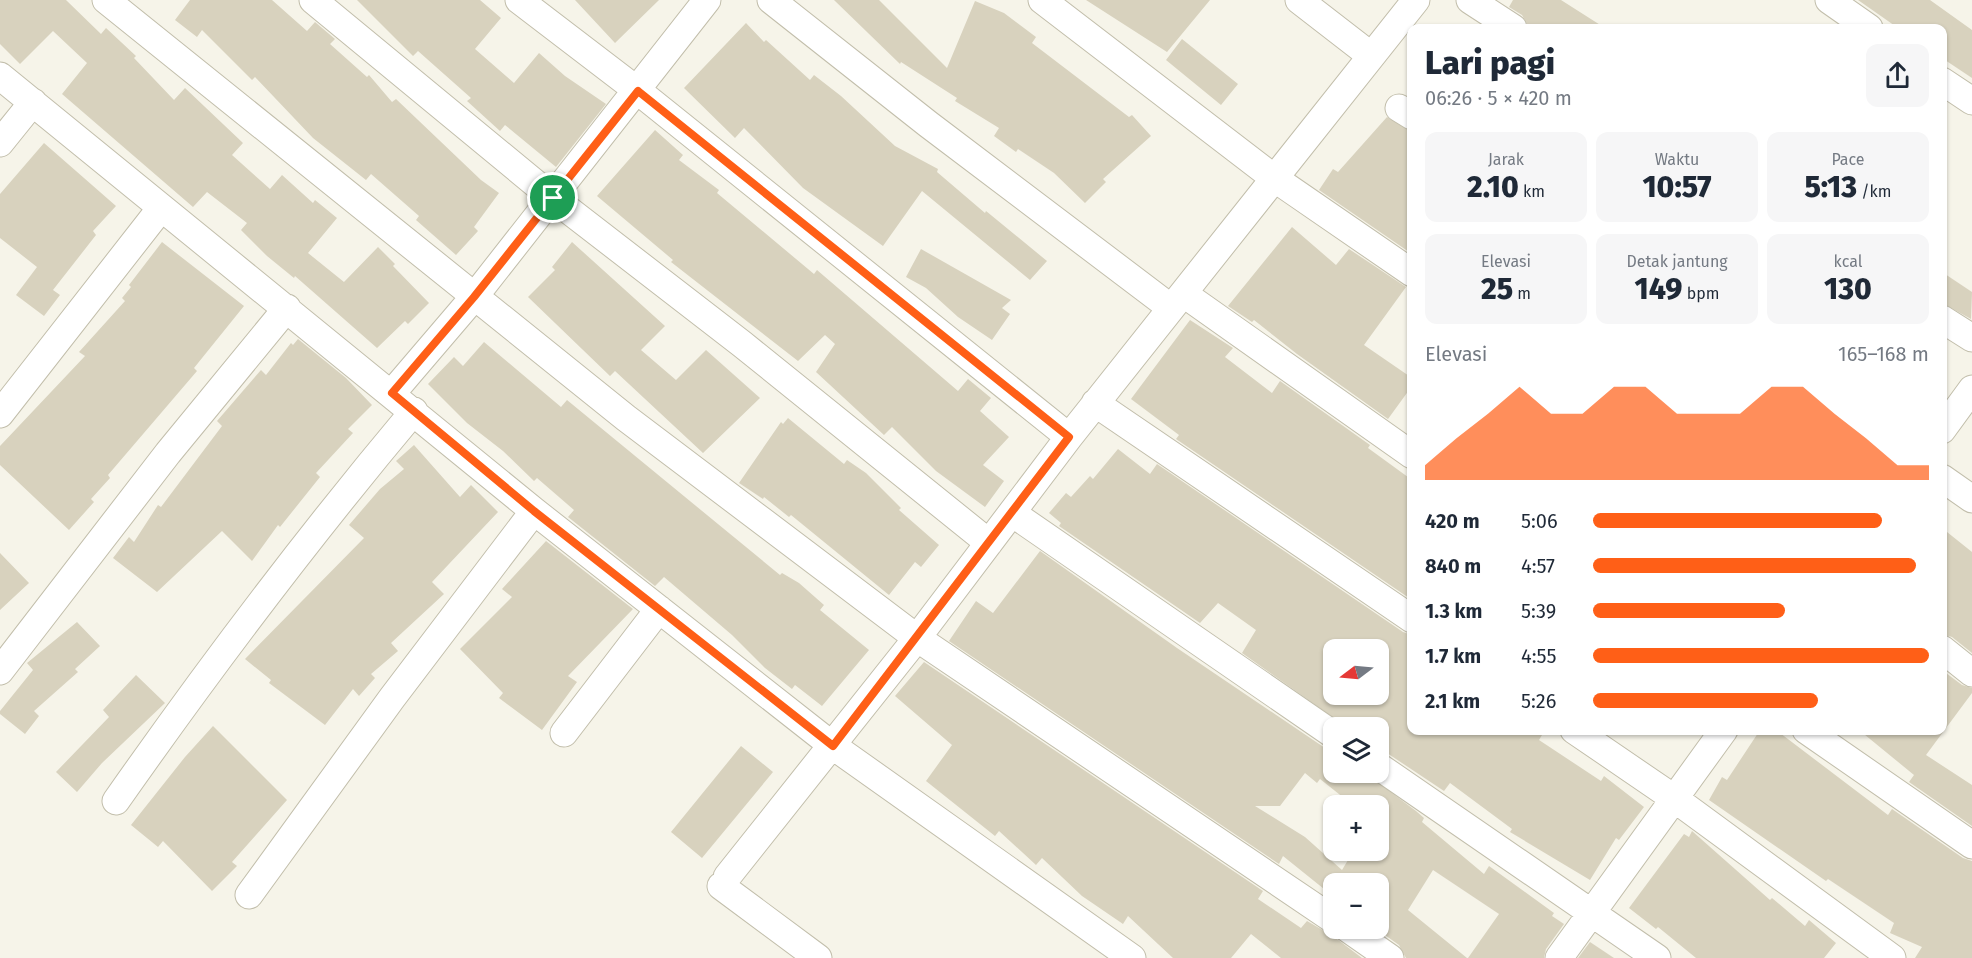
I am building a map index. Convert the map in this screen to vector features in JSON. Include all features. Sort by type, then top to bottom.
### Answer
[{"type":"street","points":[[106,0],[626,418],[917,638],[1323,913]]},
{"type":"street","points":[[313,0],[553,198],[742,344],[989,543]]},
{"type":"street","points":[[519,0],[638,91],[1069,437]]},
{"type":"street","points":[[392,393],[474,297],[638,91],[707,0]]},
{"type":"street","points":[[771,0],[937,131],[1178,301],[1407,452]]},
{"type":"street","points":[[1042,0],[1274,178],[1407,270]]},
{"type":"street","points":[[1299,0],[1370,55]]},
{"type":"street","points":[[818,958],[724,882],[917,638],[1095,403],[1416,0]]},
{"type":"street","points":[[1470,0],[1507,24]]},
{"type":"street","points":[[1829,0],[1863,24]]},
{"type":"street","points":[[0,76],[160,208],[392,393],[534,511],[833,746],[1132,958]]},
{"type":"street","points":[[1947,84],[1972,101]]},
{"type":"street","points":[[0,143],[33,102]]},
{"type":"street","points":[[0,414],[160,208]]},
{"type":"street","points":[[0,671],[168,453],[287,308]]},
{"type":"street","points":[[1947,322],[1972,338]]},
{"type":"street","points":[[1947,423],[1972,389]]},
{"type":"street","points":[[1095,403],[1407,616]]},
{"type":"street","points":[[116,801],[274,584],[332,509],[414,411]]},
{"type":"street","points":[[1947,482],[1972,499]]},
{"type":"street","points":[[249,895],[386,707],[534,511]]},
{"type":"street","points":[[1012,513],[1323,727]]},
{"type":"street","points":[[564,733],[659,609]]},
{"type":"street","points":[[1947,654],[1972,673]]},
{"type":"street","points":[[1581,735],[1675,799],[1892,958]]},
{"type":"street","points":[[1559,958],[1720,735]]},
{"type":"street","points":[[1813,735],[1972,845]]},
{"type":"street","points":[[1389,774],[1657,958]]},
{"type":"street","points":[[1363,939],[1390,958]]},
{"type":"building","points":[[0,0],[66,0],[101,34],[106,28],[136,56],[134,58],[174,100],[185,88],[243,143],[232,155],[270,189],[282,175],[313,203],[315,200],[337,218],[308,253],[344,282],[378,247],[429,303],[408,324],[405,321],[377,348],[295,276],[294,278],[267,256],[241,230],[247,223],[207,192],[193,207],[62,94],[87,63],[53,31],[20,64],[0,44]]},
{"type":"building","points":[[190,0],[272,0],[307,31],[315,22],[335,39],[330,44],[367,77],[369,75],[392,102],[396,99],[481,180],[499,193],[474,227],[478,231],[456,255],[416,220],[419,216],[371,174],[366,180],[313,138],[255,77],[252,80],[202,30],[197,37],[175,20]]},
{"type":"building","points":[[357,0],[480,0],[501,18],[475,49],[514,83],[539,53],[565,76],[606,104],[556,167],[505,125],[500,131],[467,101],[471,98],[418,51],[413,56]]},
{"type":"building","points":[[575,0],[659,0],[615,43]]},
{"type":"building","points":[[834,0],[879,0],[947,68],[975,1],[1004,13],[1036,37],[1032,43],[1129,117],[1132,115],[1151,136],[1103,179],[1106,182],[1085,203],[1054,173],[1018,149],[1016,152],[994,136],[999,128],[955,101],[957,98],[901,62],[900,64]]},
{"type":"building","points":[[1086,0],[1210,0],[1167,52]]},
{"type":"building","points":[[1513,0],[1561,0],[1599,24],[1527,24],[1522,15],[1509,7]]},
{"type":"building","points":[[1858,0],[1930,0],[1972,30],[1972,78],[1947,61],[1947,24],[1892,24]]},
{"type":"building","points":[[746,23],[764,42],[766,40],[810,80],[814,75],[841,96],[895,146],[938,169],[937,172],[985,213],[986,211],[1047,261],[1030,280],[922,191],[883,246],[803,188],[744,128],[735,138],[684,88]]},
{"type":"building","points":[[1182,39],[1238,84],[1221,105],[1166,60]]},
{"type":"building","points":[[1387,117],[1407,129],[1407,251],[1319,190],[1333,169],[1338,172]]},
{"type":"building","points":[[655,130],[683,155],[679,160],[719,190],[717,193],[814,274],[817,270],[958,391],[968,379],[991,398],[980,411],[1009,437],[983,465],[1004,481],[985,507],[936,471],[892,427],[884,435],[816,372],[835,344],[825,335],[798,361],[671,262],[673,260],[597,196]]},
{"type":"building","points":[[44,143],[116,206],[93,231],[96,235],[53,290],[60,295],[44,316],[16,295],[37,267],[0,238],[0,194]]},
{"type":"building","points":[[1292,227],[1336,265],[1349,249],[1406,287],[1364,345],[1407,375],[1407,393],[1388,419],[1254,320],[1252,322],[1228,306]]},
{"type":"building","points":[[162,242],[244,306],[194,368],[197,371],[108,475],[110,478],[91,499],[94,502],[69,530],[0,465],[0,446],[85,356],[79,352],[125,301],[122,298],[131,287],[129,285]]},
{"type":"building","points":[[572,242],[665,326],[641,350],[676,380],[706,350],[760,398],[703,453],[615,371],[610,376],[528,297],[555,270],[552,267]]},
{"type":"building","points":[[921,249],[1011,300],[1002,308],[1010,314],[992,340],[958,317],[926,288],[906,277]]},
{"type":"building","points":[[1947,275],[1972,292],[1971,319],[1947,306]]},
{"type":"building","points":[[1190,320],[1233,348],[1225,357],[1272,393],[1280,381],[1370,445],[1368,448],[1407,476],[1407,597],[1176,439],[1179,435],[1131,399]]},
{"type":"building","points":[[298,339],[346,378],[372,405],[348,429],[353,433],[316,473],[320,477],[280,527],[278,525],[252,561],[222,531],[157,592],[113,558],[129,537],[134,542],[158,505],[161,507],[222,426],[217,421],[261,370],[266,375],[291,343],[293,345]]},
{"type":"building","points":[[484,342],[561,407],[567,400],[780,575],[782,573],[799,583],[824,605],[820,610],[869,650],[822,706],[795,685],[792,689],[765,668],[732,635],[664,577],[655,586],[568,517],[574,510],[537,478],[534,481],[503,451],[467,423],[428,384],[454,357],[463,366]]},
{"type":"building","points":[[788,418],[844,464],[847,460],[866,473],[901,508],[899,510],[939,545],[921,567],[915,562],[889,595],[791,515],[789,517],[764,497],[763,499],[739,483],[781,422],[783,424]]},
{"type":"building","points":[[414,445],[460,497],[471,485],[498,512],[432,582],[444,594],[391,643],[398,651],[371,674],[375,678],[359,696],[353,689],[325,725],[269,683],[271,680],[245,659],[364,538],[349,525],[380,489],[404,469],[396,461]]},
{"type":"building","points":[[1118,449],[1150,474],[1157,464],[1407,633],[1407,735],[1542,735],[1539,740],[1601,781],[1604,776],[1644,807],[1619,840],[1616,838],[1590,880],[1510,832],[1512,829],[1450,783],[1444,791],[1389,754],[1389,717],[1332,717],[1242,653],[1256,630],[1218,603],[1200,623],[1059,526],[1061,523],[1049,513],[1066,493],[1071,497],[1090,476],[1093,479]]},
{"type":"building","points":[[1947,532],[1972,552],[1972,653],[1947,636]]},
{"type":"building","points":[[546,541],[633,609],[568,676],[577,682],[542,730],[499,698],[503,693],[460,649],[512,597],[502,589]]},
{"type":"building","points":[[1040,551],[1177,648],[1323,747],[1323,781],[1320,779],[1317,783],[1305,773],[1280,806],[1255,806],[1305,837],[1323,853],[1323,861],[1332,861],[1342,870],[1347,861],[1389,861],[1389,795],[1340,795],[1325,783],[1379,783],[1416,811],[1424,818],[1422,822],[1484,874],[1489,866],[1554,913],[1552,916],[1564,924],[1546,949],[1544,958],[1468,958],[1499,914],[1433,870],[1408,910],[1467,958],[1406,958],[1399,945],[1389,938],[1389,873],[1323,873],[1323,888],[1283,856],[1279,864],[949,641],[976,601],[993,613]]},
{"type":"building","points":[[0,553],[29,583],[0,610]]},
{"type":"building","points":[[77,622],[100,646],[75,669],[78,672],[34,711],[39,716],[25,734],[0,714],[0,711],[33,670],[27,663]]},
{"type":"building","points":[[924,662],[1263,891],[1258,899],[1301,928],[1307,921],[1323,930],[1323,939],[1337,939],[1362,958],[1281,958],[1251,934],[1231,958],[1173,958],[1128,916],[1123,924],[1082,896],[1042,858],[1036,865],[999,831],[995,836],[926,781],[952,745],[895,696]]},
{"type":"building","points":[[1947,674],[1962,685],[1972,688],[1972,693],[1947,727]]},
{"type":"building","points":[[136,675],[165,703],[102,763],[77,792],[56,772],[109,717],[103,710]]},
{"type":"building","points":[[213,726],[287,800],[232,862],[237,866],[212,891],[163,841],[158,847],[131,825]]},
{"type":"building","points":[[1757,735],[1783,735],[1888,815],[1892,809],[1963,858],[1972,861],[1972,958],[1915,958],[1922,947],[1890,933],[1894,923],[1828,879],[1826,881],[1709,800],[1722,777],[1727,780]]},
{"type":"building","points":[[1865,735],[1941,735],[1926,755],[1972,785],[1972,826],[1909,782],[1914,775]]},
{"type":"building","points":[[741,746],[773,772],[702,858],[671,832]]},
{"type":"building","points":[[1692,831],[1770,900],[1772,898],[1805,926],[1809,920],[1836,943],[1824,958],[1696,958],[1658,927],[1656,929],[1629,908],[1684,834],[1689,837]]},
{"type":"building","points":[[1590,942],[1614,958],[1578,958]]},
{"type":"route","points":[[638,91],[1069,437],[833,746],[534,511],[392,393],[474,297],[553,198],[638,91]]}]
